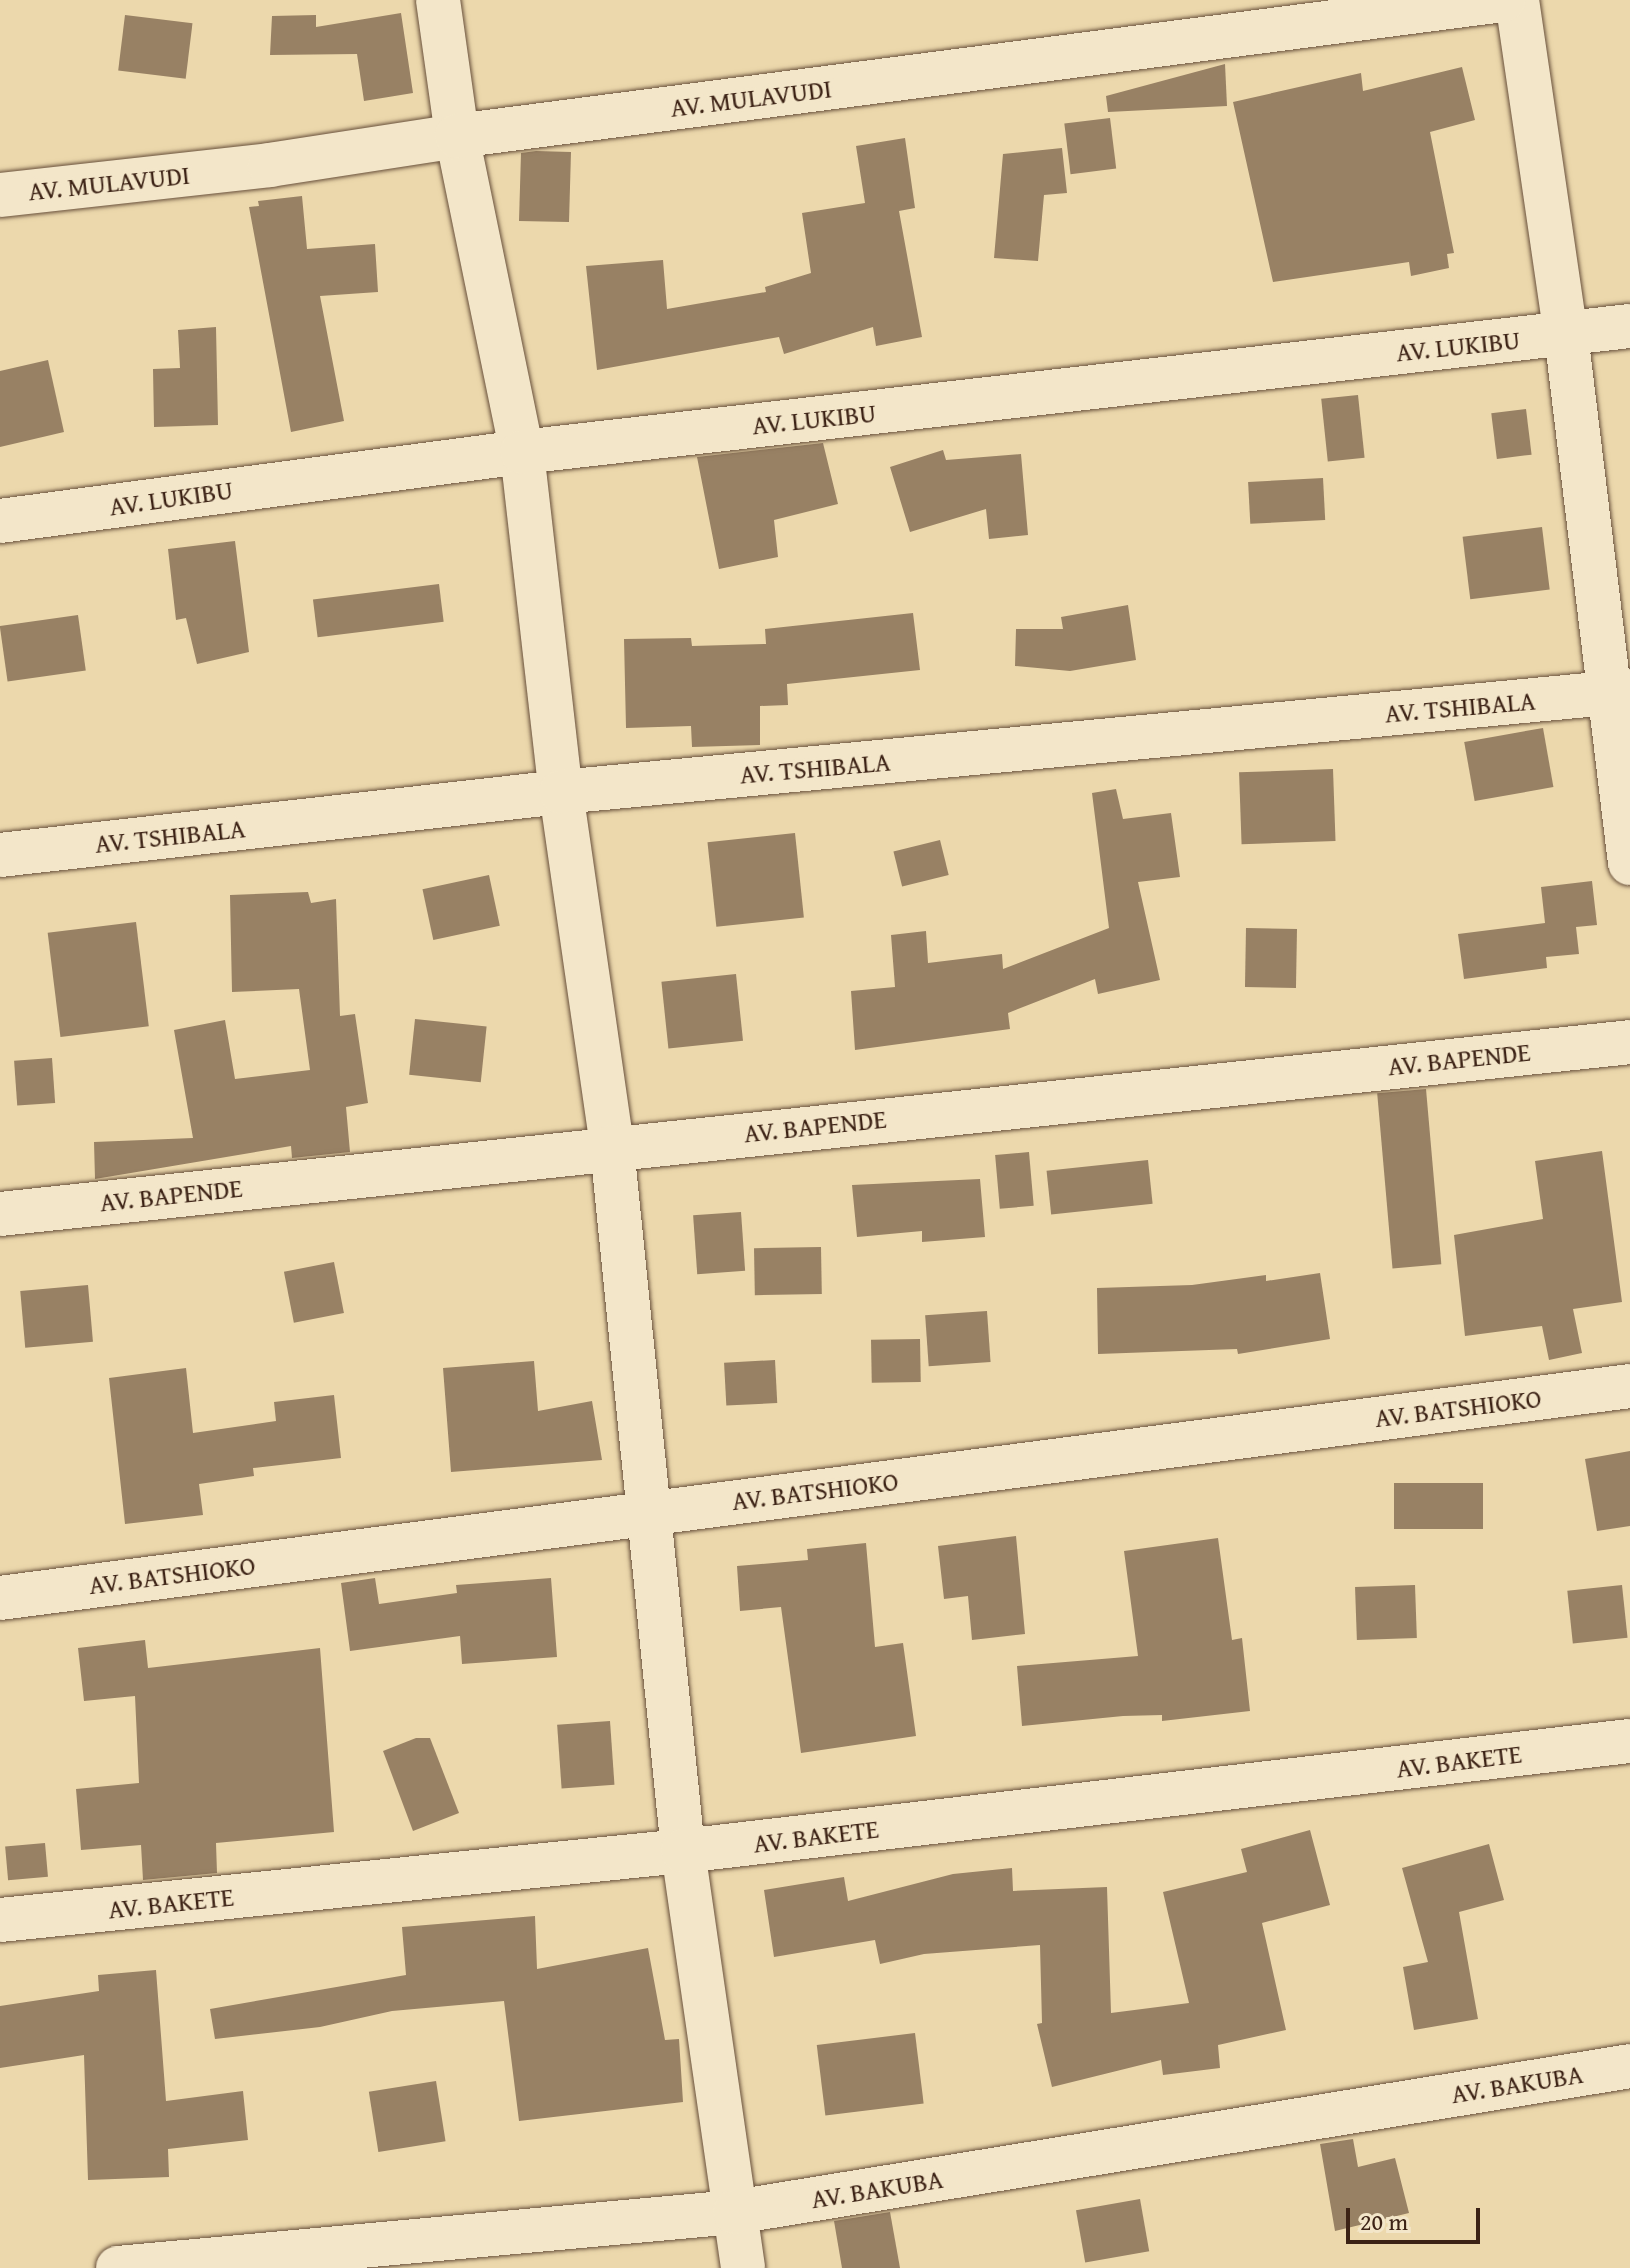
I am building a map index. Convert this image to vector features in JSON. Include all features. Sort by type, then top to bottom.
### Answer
[{"type":"street","points":[[438,0],[457,136],[522,452],[561,792],[612,1147],[683,1851],[743,2268]]},
{"type":"street","name":"AV. MULAVUDI","points":[[0,195],[270,165],[457,136],[1503,0]]},
{"type":"street","points":[[1517,0],[1619,692],[1630,863]]},
{"type":"street","name":"AV. LUKIBU","points":[[0,521],[522,452],[1630,326]]},
{"type":"street","name":"AV. TSHIBALA","points":[[0,855],[561,792],[1619,692]]},
{"type":"street","name":"AV. BAPENDE","points":[[0,1214],[612,1147],[1630,1042]]},
{"type":"street","name":"AV. BATSHIOKO","points":[[0,1598],[1630,1386]]},
{"type":"street","name":"AV. BAKETE","points":[[0,1920],[683,1851],[1630,1741]]},
{"type":"street","name":"AV. BAKUBA","points":[[118,2268],[735,2212],[1630,2066]]},
{"type":"building","points":[[401,13],[413,93],[364,101],[357,54],[270,55],[272,16],[316,15],[316,27]]},
{"type":"building","points":[[125,15],[192,23],[186,79],[118,71]]},
{"type":"building","points":[[1225,64],[1227,106],[1108,112],[1106,96]]},
{"type":"building","points":[[1462,67],[1475,120],[1430,132],[1454,253],[1447,254],[1449,268],[1411,276],[1409,262],[1273,282],[1233,102],[1361,73],[1363,91]]},
{"type":"building","points":[[1110,118],[1116,169],[1071,174],[1064,124]]},
{"type":"building","points":[[905,138],[915,208],[899,211],[922,337],[876,346],[873,327],[784,354],[779,337],[597,370],[586,266],[663,260],[667,309],[766,292],[765,287],[811,273],[802,213],[865,203],[856,146]]},
{"type":"building","points":[[1062,148],[1067,193],[1044,195],[1038,261],[994,258],[1003,154]]},
{"type":"building","points":[[571,152],[569,222],[519,221],[521,153]]},
{"type":"building","points":[[302,196],[307,249],[375,244],[378,292],[320,296],[344,421],[291,432],[249,207],[259,206],[258,201]]},
{"type":"building","points":[[216,327],[218,425],[154,427],[153,369],[180,368],[178,330]]},
{"type":"building","points":[[48,360],[64,432],[0,447],[0,371]]},
{"type":"building","points":[[1358,395],[1365,458],[1328,462],[1321,399]]},
{"type":"building","points":[[1526,409],[1532,455],[1497,459],[1491,413]]},
{"type":"building","points":[[823,443],[838,504],[774,520],[778,557],[719,569],[697,457]]},
{"type":"building","points":[[943,450],[946,460],[1021,454],[1028,535],[989,539],[986,509],[910,532],[890,467]]},
{"type":"building","points":[[1323,478],[1325,520],[1250,524],[1248,482]]},
{"type":"building","points":[[1542,527],[1550,590],[1470,599],[1463,537]]},
{"type":"building","points":[[235,541],[249,652],[197,664],[186,618],[176,620],[168,549]]},
{"type":"building","points":[[439,584],[444,622],[318,637],[313,599]]},
{"type":"building","points":[[1128,605],[1136,660],[1070,671],[1015,666],[1016,629],[1063,629],[1061,617]]},
{"type":"building","points":[[913,613],[920,670],[787,684],[788,705],[760,706],[760,745],[692,747],[691,726],[626,728],[624,639],[691,638],[692,646],[766,644],[765,629]]},
{"type":"building","points":[[78,615],[86,670],[8,681],[0,626]]},
{"type":"building","points":[[1543,728],[1553,787],[1475,801],[1464,742]]},
{"type":"building","points":[[1333,769],[1336,841],[1242,844],[1239,772]]},
{"type":"building","points":[[1116,789],[1123,819],[1171,813],[1180,877],[1138,882],[1160,980],[1098,994],[1095,979],[1008,1013],[1010,1029],[855,1050],[851,991],[895,987],[891,935],[926,931],[928,963],[1002,954],[1003,969],[1109,928],[1092,793]]},
{"type":"building","points":[[795,833],[804,918],[716,927],[707,842]]},
{"type":"building","points":[[940,840],[949,875],[902,887],[893,852]]},
{"type":"building","points":[[489,875],[500,926],[433,940],[422,889]]},
{"type":"building","points":[[1592,881],[1597,925],[1576,927],[1579,954],[1546,957],[1547,968],[1464,979],[1458,934],[1545,923],[1541,887]]},
{"type":"building","points":[[308,892],[311,903],[336,899],[340,1016],[355,1014],[368,1103],[346,1107],[350,1152],[292,1158],[291,1146],[95,1179],[94,1142],[193,1138],[174,1030],[225,1020],[235,1079],[310,1070],[299,989],[232,992],[230,895]]},
{"type":"building","points":[[136,922],[149,1026],[60,1037],[48,933]]},
{"type":"building","points":[[1246,928],[1297,929],[1296,988],[1245,987]]},
{"type":"building","points":[[736,974],[743,1041],[668,1048],[661,982]]},
{"type":"building","points":[[415,1019],[487,1027],[481,1082],[409,1075]]},
{"type":"building","points":[[52,1058],[55,1103],[17,1106],[14,1061]]},
{"type":"building","points":[[1426,1089],[1441,1264],[1393,1269],[1377,1093]]},
{"type":"building","points":[[1602,1151],[1622,1302],[1573,1309],[1582,1353],[1549,1360],[1542,1326],[1465,1336],[1454,1235],[1543,1219],[1535,1161]]},
{"type":"building","points":[[1029,1152],[1034,1206],[1000,1209],[995,1155]]},
{"type":"building","points":[[1148,1160],[1153,1204],[1051,1214],[1047,1171]]},
{"type":"building","points":[[980,1179],[985,1237],[922,1242],[922,1231],[857,1237],[852,1185]]},
{"type":"building","points":[[741,1212],[745,1271],[697,1274],[693,1215]]},
{"type":"building","points":[[821,1247],[822,1294],[755,1295],[754,1248]]},
{"type":"building","points":[[334,1262],[344,1313],[294,1323],[284,1272]]},
{"type":"building","points":[[1320,1273],[1330,1339],[1238,1354],[1237,1349],[1098,1354],[1097,1288],[1192,1285],[1266,1275],[1266,1281]]},
{"type":"building","points":[[88,1285],[93,1342],[25,1348],[20,1291]]},
{"type":"building","points":[[987,1311],[991,1362],[929,1366],[925,1315]]},
{"type":"building","points":[[920,1339],[921,1382],[872,1383],[871,1340]]},
{"type":"building","points":[[775,1360],[777,1403],[726,1406],[724,1363]]},
{"type":"building","points":[[534,1361],[538,1411],[592,1401],[602,1460],[451,1472],[443,1368]]},
{"type":"building","points":[[186,1368],[193,1433],[276,1421],[274,1402],[334,1395],[341,1458],[253,1468],[254,1476],[199,1484],[203,1515],[125,1524],[109,1378]]},
{"type":"building","points":[[1630,1451],[1630,1526],[1597,1531],[1585,1459]]},
{"type":"building","points":[[1394,1483],[1483,1483],[1483,1529],[1394,1529]]},
{"type":"building","points":[[1016,1536],[1025,1634],[972,1640],[968,1596],[944,1599],[938,1546]]},
{"type":"building","points":[[1218,1538],[1232,1640],[1242,1638],[1250,1711],[1162,1721],[1162,1715],[1123,1716],[1022,1726],[1017,1666],[1138,1656],[1124,1551]]},
{"type":"building","points":[[866,1543],[875,1647],[903,1643],[916,1736],[801,1753],[781,1607],[740,1611],[737,1566],[808,1560],[807,1549]]},
{"type":"building","points":[[375,1578],[379,1604],[457,1593],[456,1585],[551,1578],[557,1657],[462,1664],[460,1636],[350,1651],[341,1583]]},
{"type":"building","points":[[1415,1585],[1417,1638],[1357,1640],[1355,1587]]},
{"type":"building","points":[[1622,1585],[1628,1638],[1573,1643],[1567,1591]]},
{"type":"building","points":[[145,1640],[148,1668],[320,1648],[334,1832],[216,1843],[217,1873],[143,1880],[141,1845],[81,1850],[76,1789],[139,1783],[135,1696],[84,1701],[78,1648]]},
{"type":"building","points":[[610,1721],[614,1785],[562,1789],[557,1725]]},
{"type":"building","points":[[416,1738],[430,1738],[459,1813],[413,1831],[383,1751]]},
{"type":"building","points":[[1310,1830],[1330,1905],[1262,1923],[1286,2030],[1218,2045],[1220,2068],[1163,2075],[1161,2060],[1052,2087],[1037,2024],[1042,2023],[1040,1945],[924,1954],[880,1964],[875,1940],[774,1957],[764,1890],[844,1877],[848,1901],[953,1874],[1012,1868],[1013,1891],[1107,1887],[1111,2013],[1189,2003],[1163,1892],[1247,1872],[1241,1849]]},
{"type":"building","points":[[45,1843],[48,1877],[8,1880],[5,1846]]},
{"type":"building","points":[[1489,1844],[1504,1900],[1459,1912],[1478,2019],[1414,2030],[1403,1967],[1428,1962],[1402,1868]]},
{"type":"building","points":[[535,1916],[537,1969],[648,1948],[665,2040],[679,2039],[683,2102],[519,2121],[504,2001],[392,2011],[320,2027],[215,2039],[210,2009],[406,1975],[402,1927]]},
{"type":"building","points":[[156,1970],[166,2101],[243,2091],[248,2140],[168,2149],[169,2177],[88,2180],[84,2055],[0,2068],[0,2006],[99,1991],[98,1975]]},
{"type":"building","points":[[915,2033],[924,2103],[825,2116],[817,2045]]},
{"type":"building","points":[[436,2081],[446,2141],[378,2152],[369,2092]]},
{"type":"building","points":[[1353,2139],[1358,2167],[1395,2158],[1409,2213],[1335,2231],[1320,2144]]},
{"type":"building","points":[[1140,2199],[1149,2251],[1085,2262],[1076,2210]]},
{"type":"building","points":[[890,2212],[900,2268],[842,2268],[834,2221]]}]
